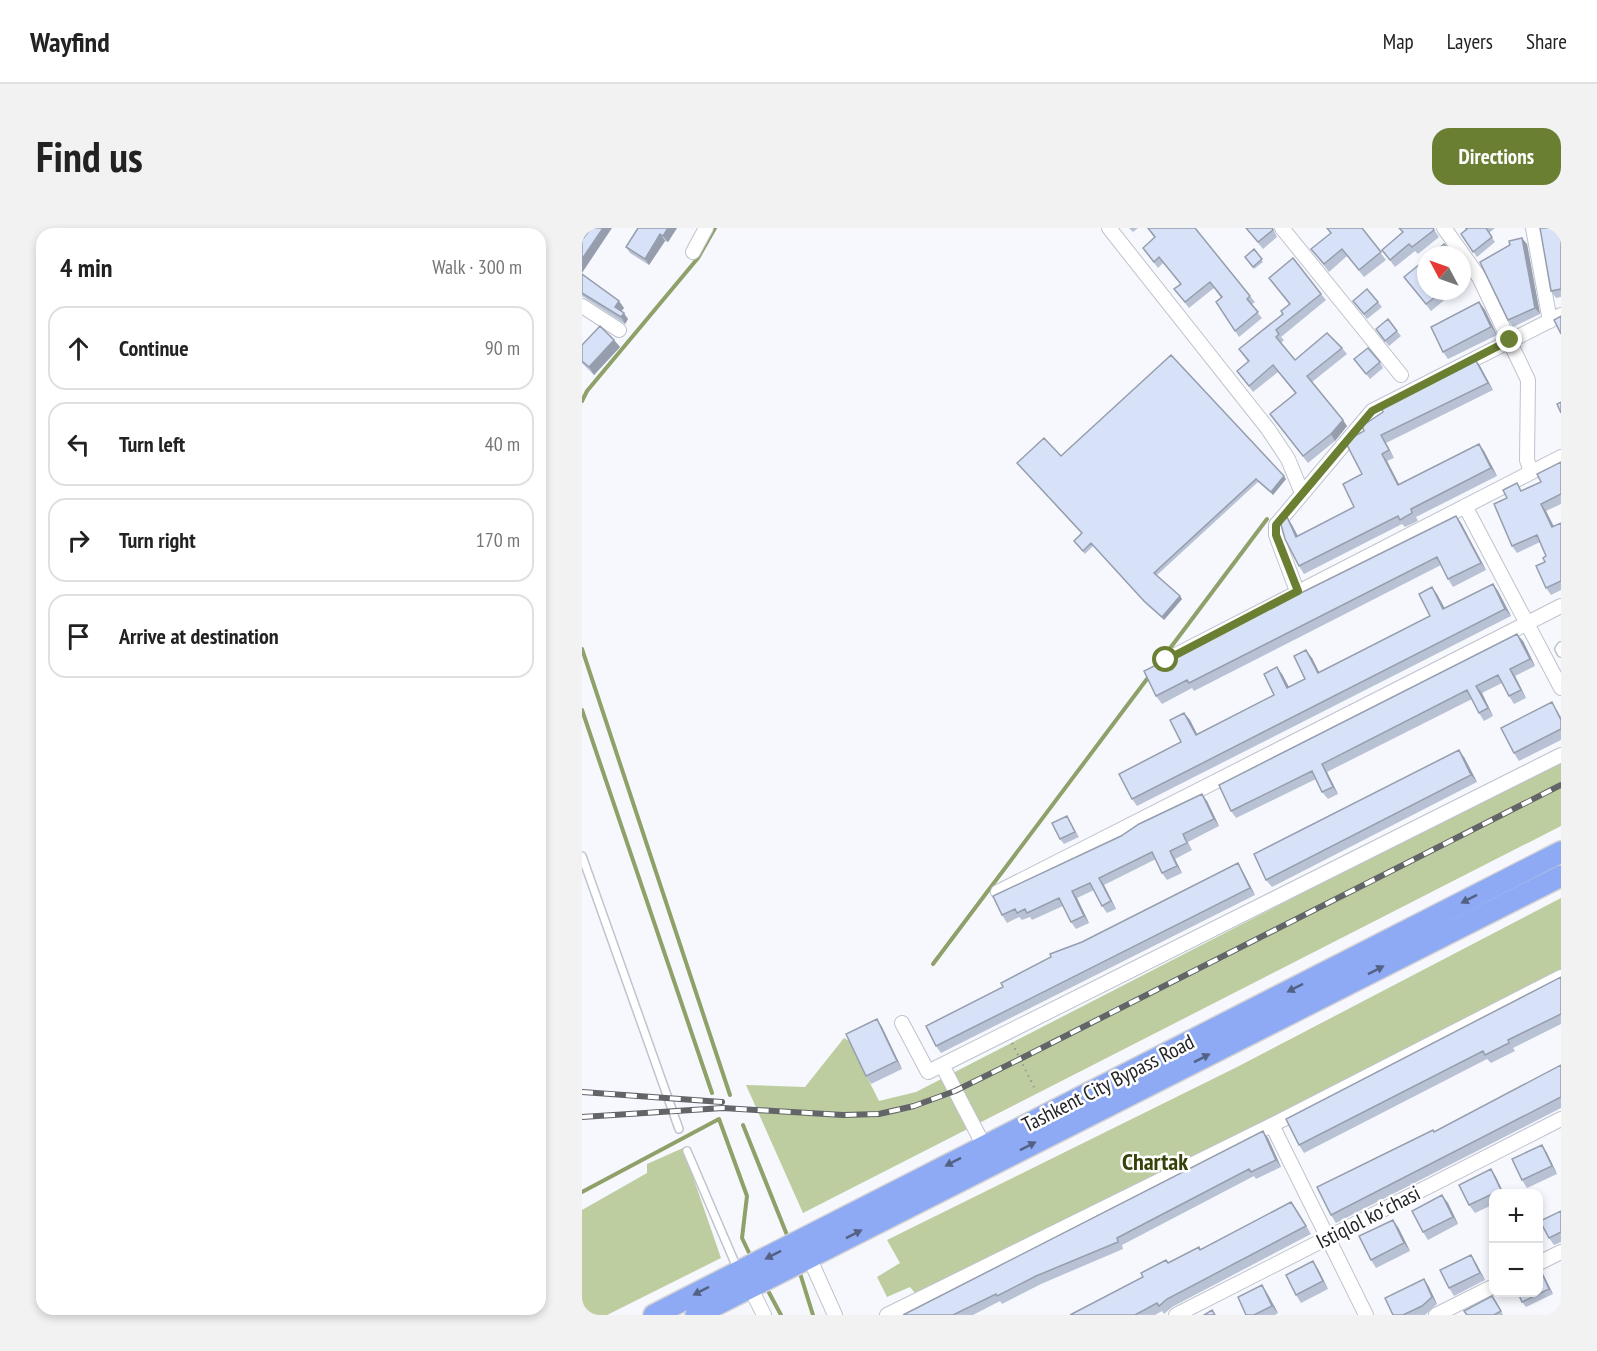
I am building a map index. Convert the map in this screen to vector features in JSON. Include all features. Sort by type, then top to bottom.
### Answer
[{"type":"highway","name":"Tashkent City Bypass Road","points":[[802,1254],[984,1146],[1561,852]]},
{"type":"highway","name":"Tashkent City Bypass Road","points":[[654,1315],[802,1254],[1561,876]]},
{"type":"highway","name":"Tashkent City Bypass Road","points":[[696,1315],[749,1277]]},
{"type":"street","points":[[693,252],[706,228]]},
{"type":"street","points":[[1109,228],[1268,429],[1288,459],[1302,493]]},
{"type":"street","points":[[1282,228],[1401,375]]},
{"type":"street","points":[[1444,228],[1479,277],[1528,380],[1527,460],[1531,472]]},
{"type":"street","points":[[1298,591],[1276,535],[1276,525],[1372,411],[1555,318],[1533,228]]},
{"type":"street","points":[[582,306],[619,330]]},
{"type":"street","points":[[1166,660],[1561,458]]},
{"type":"street","points":[[1465,506],[1561,688]]},
{"type":"street","points":[[998,892],[1561,606]]},
{"type":"street","points":[[902,1023],[928,1072],[1561,754]]},
{"type":"street","points":[[887,1315],[1272,1125],[1561,977]]},
{"type":"street","points":[[942,1065],[984,1146]]},
{"type":"street","name":"Istiqlol koʻchasi","points":[[1176,1315],[1561,1119]]},
{"type":"street","points":[[1272,1125],[1366,1315]]},
{"type":"street","points":[[1543,1261],[1561,1252]]},
{"type":"street","points":[[802,1254],[835,1315]]},
{"type":"street","points":[[749,1277],[764,1315]]},
{"type":"street","points":[[1436,1315],[1489,1288]]},
{"type":"lane","points":[[1561,646],[1559,649],[1561,653]]},
{"type":"lane","points":[[582,856],[679,1129]]},
{"type":"lane","points":[[687,1151],[749,1277]]},
{"type":"path","points":[[1006,1033],[1035,1089]]},
{"type":"green space","points":[[1561,760],[1561,826],[803,1213],[746,1085],[805,1087],[844,1038],[849,1041],[879,1101],[916,1092]]},
{"type":"green space","points":[[1561,898],[1561,971],[919,1298],[910,1287],[887,1297],[877,1277],[900,1263],[887,1240],[1235,1068]]},
{"type":"green space","points":[[683,1148],[721,1258],[607,1315],[582,1315],[582,1210],[647,1173],[647,1164]]},
{"type":"building","points":[[591,228],[603,228],[582,259],[582,240]]},
{"type":"building","points":[[638,228],[668,228],[663,236],[660,234],[645,259],[626,247]]},
{"type":"building","points":[[1148,228],[1195,228],[1250,296],[1247,299],[1258,312],[1235,331],[1216,302],[1222,297],[1210,282],[1185,302],[1174,289],[1181,284],[1159,257],[1154,262],[1143,248],[1155,237]]},
{"type":"building","points":[[1246,228],[1272,228],[1273,230],[1258,242]]},
{"type":"building","points":[[1327,228],[1362,228],[1381,252],[1359,270],[1342,249],[1324,264],[1311,249],[1331,233]]},
{"type":"building","points":[[1399,228],[1433,228],[1434,230],[1412,247],[1409,244],[1390,260],[1382,250],[1403,232]]},
{"type":"building","points":[[1486,228],[1492,237],[1473,252],[1461,234],[1467,229]]},
{"type":"building","points":[[1540,228],[1561,228],[1561,289],[1551,291]]},
{"type":"building","points":[[1522,238],[1535,308],[1508,320],[1480,262],[1510,245],[1509,241]]},
{"type":"building","points":[[1254,249],[1262,259],[1253,267],[1245,257]]},
{"type":"building","points":[[1293,258],[1321,294],[1276,330],[1279,334],[1276,337],[1295,360],[1327,333],[1342,348],[1307,376],[1343,420],[1331,434],[1303,456],[1270,414],[1296,393],[1273,365],[1249,386],[1237,371],[1249,361],[1239,349],[1283,314],[1281,311],[1290,304],[1269,278]]},
{"type":"building","points":[[1417,266],[1417,293],[1404,277]]},
{"type":"building","points":[[582,274],[619,301],[615,307],[624,313],[621,317],[582,293]]},
{"type":"building","points":[[1367,289],[1378,302],[1364,314],[1353,301]]},
{"type":"building","points":[[1479,302],[1491,327],[1443,352],[1431,327]]},
{"type":"building","points":[[1561,316],[1561,334],[1554,320]]},
{"type":"building","points":[[1388,319],[1397,331],[1385,341],[1376,329]]},
{"type":"building","points":[[600,326],[614,340],[589,367],[582,361],[582,345]]},
{"type":"building","points":[[1368,348],[1380,362],[1366,374],[1354,359]]},
{"type":"building","points":[[1171,355],[1284,476],[1271,492],[1256,479],[1154,573],[1180,596],[1162,617],[1144,601],[1091,543],[1083,551],[1074,541],[1082,533],[1017,463],[1044,438],[1061,456]]},
{"type":"building","points":[[1475,359],[1488,383],[1381,435],[1389,450],[1382,454],[1398,485],[1479,444],[1491,468],[1411,509],[1412,513],[1400,520],[1398,516],[1299,566],[1285,539],[1280,521],[1287,517],[1296,537],[1354,507],[1343,484],[1362,474],[1346,443],[1349,439],[1364,431],[1362,426],[1383,412],[1381,407]]},
{"type":"building","points":[[1561,462],[1561,494],[1541,504],[1552,527],[1561,523],[1561,581],[1546,588],[1536,566],[1545,562],[1543,558],[1546,556],[1537,535],[1512,546],[1494,504],[1507,498],[1503,490],[1517,483],[1521,491],[1541,482],[1537,474]]},
{"type":"building","points":[[1456,516],[1481,563],[1448,579],[1437,557],[1189,683],[1187,680],[1156,696],[1144,671]]},
{"type":"building","points":[[1493,584],[1505,609],[1132,799],[1119,774],[1181,742],[1170,720],[1184,713],[1196,735],[1274,695],[1264,674],[1277,667],[1287,688],[1305,679],[1294,656],[1306,650],[1318,673],[1430,616],[1419,594],[1432,587],[1443,609]]},
{"type":"building","points":[[1517,634],[1530,659],[1510,669],[1521,690],[1509,696],[1498,675],[1476,686],[1488,708],[1479,713],[1467,690],[1322,764],[1333,787],[1322,792],[1312,771],[1231,811],[1219,785]]},
{"type":"building","points":[[1552,702],[1561,720],[1561,729],[1514,753],[1501,728]]},
{"type":"building","points":[[1459,750],[1471,775],[1266,880],[1254,854]]},
{"type":"building","points":[[1202,794],[1214,819],[1183,834],[1187,843],[1170,851],[1177,866],[1162,873],[1152,852],[1099,878],[1111,901],[1102,906],[1090,883],[1072,891],[1084,916],[1071,922],[1059,898],[1027,913],[1025,909],[1017,913],[1015,909],[1002,915],[993,896],[1121,836],[1139,824]]},
{"type":"building","points":[[1067,816],[1075,832],[1060,839],[1052,823]]},
{"type":"building","points":[[1238,863],[1250,888],[936,1046],[926,1026],[1003,987],[1001,983],[1051,957],[1050,954],[1082,942]]},
{"type":"building","points":[[1561,977],[1561,1014],[1508,1040],[1509,1043],[1485,1055],[1483,1051],[1299,1145],[1286,1119]]},
{"type":"building","points":[[877,1019],[897,1061],[866,1076],[846,1034]]},
{"type":"building","points":[[1561,1065],[1561,1097],[1331,1215],[1317,1187],[1433,1130],[1434,1132]]},
{"type":"building","points":[[1263,1131],[1276,1160],[1251,1172],[1249,1169],[1117,1238],[1118,1242],[1036,1276],[953,1315],[903,1315]]},
{"type":"building","points":[[1542,1145],[1552,1166],[1522,1180],[1512,1159]]},
{"type":"building","points":[[1491,1169],[1501,1189],[1489,1189],[1489,1196],[1469,1205],[1459,1185]]},
{"type":"building","points":[[1442,1195],[1453,1217],[1423,1232],[1412,1211]]},
{"type":"building","points":[[1291,1202],[1306,1226],[1167,1299],[1159,1306],[1157,1303],[1135,1315],[1070,1315],[1143,1277],[1141,1273],[1166,1260],[1168,1263],[1199,1247],[1200,1250]]},
{"type":"building","points":[[1561,1211],[1561,1232],[1549,1238],[1543,1227],[1543,1220]]},
{"type":"building","points":[[1393,1220],[1404,1243],[1371,1260],[1359,1236]]},
{"type":"building","points":[[1471,1255],[1480,1273],[1449,1288],[1440,1270]]},
{"type":"building","points":[[1313,1261],[1323,1281],[1296,1295],[1286,1275]]},
{"type":"building","points":[[1543,1276],[1549,1289],[1543,1292]]},
{"type":"building","points":[[1424,1279],[1432,1297],[1422,1306],[1403,1315],[1393,1315],[1385,1298]]},
{"type":"building","points":[[1262,1285],[1272,1306],[1254,1315],[1246,1315],[1238,1297]]},
{"type":"building","points":[[1493,1297],[1501,1311],[1494,1315],[1467,1315],[1464,1311]]},
{"type":"building","points":[[1520,1297],[1532,1297],[1522,1302]]},
{"type":"building","points":[[1212,1310],[1215,1315],[1204,1315]]},
{"type":"waterway","points":[[582,401],[587,391],[698,258],[715,228]]},
{"type":"waterway","points":[[1156,667],[1267,519]]},
{"type":"waterway","points":[[582,649],[730,1095]]},
{"type":"waterway","points":[[933,964],[1150,675]]},
{"type":"waterway","points":[[582,710],[712,1093]]},
{"type":"waterway","points":[[582,1192],[719,1119],[747,1196],[742,1238],[752,1259]]},
{"type":"waterway","points":[[743,1125],[789,1240]]},
{"type":"waterway","points":[[799,1270],[813,1315]]},
{"type":"waterway","points":[[766,1287],[781,1315]]},
{"type":"railway","points":[[582,1117],[723,1108],[843,1115],[879,1114],[914,1106],[955,1091],[1020,1059],[1561,785]]},
{"type":"railway","points":[[582,1092],[722,1102]]},
{"type":"district","name":"Chartak","points":[[1155,1161]]},
{"type":"route","points":[[1166,660],[1298,591],[1276,535],[1276,525],[1372,411],[1510,340]]}]
